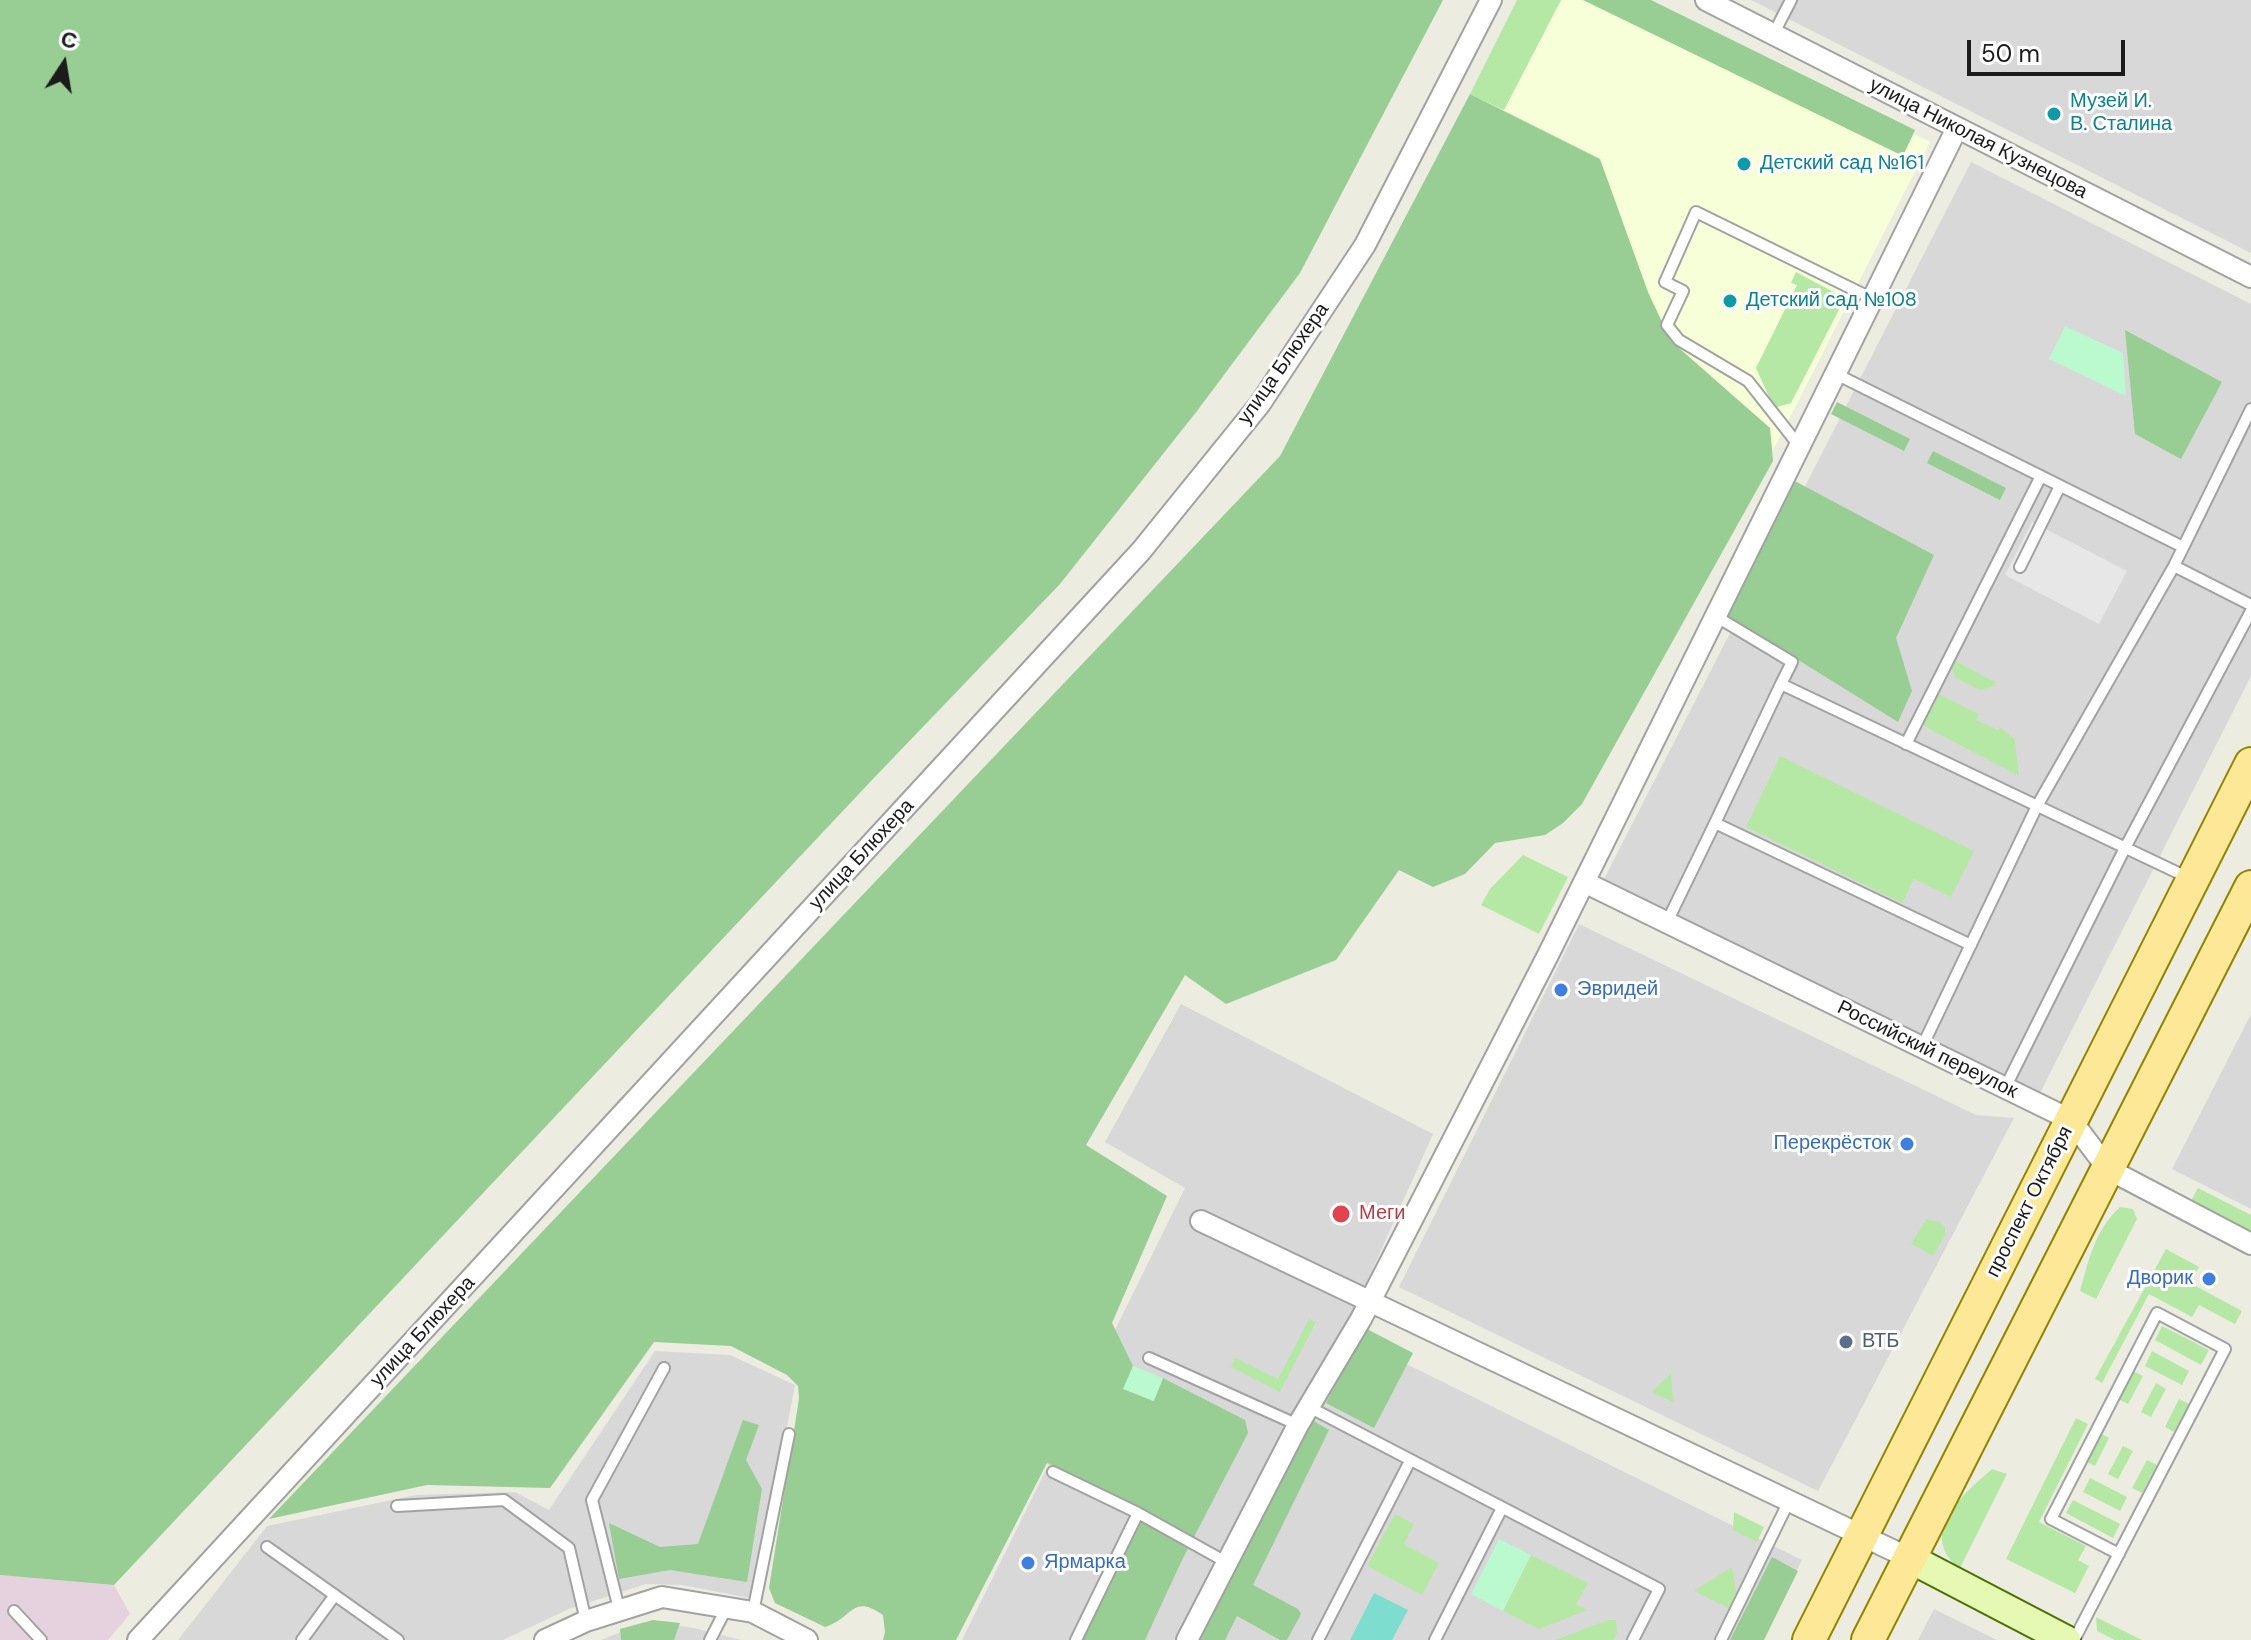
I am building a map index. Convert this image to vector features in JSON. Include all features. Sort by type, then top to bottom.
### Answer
[{"type":"main road","name":"проспект Октября","points":[[1809,1640],[2251,764]]},
{"type":"main road","points":[[1868,1640],[2248,902]]},
{"type":"main road","points":[[1909,1558],[2066,1640]]},
{"type":"street","name":"улица Блюхера","points":[[138,1640],[1141,551],[1260,404],[1365,245],[1491,0]]},
{"type":"street","name":"улица Николая Кузнецова","points":[[1706,0],[2251,277]]},
{"type":"street","points":[[1187,1640],[1298,1425],[1370,1302],[1584,882],[1957,128]]},
{"type":"street","name":"Российский переулок","points":[[1584,882],[2071,1120],[2108,1169],[2251,1244]]},
{"type":"street","points":[[1201,1221],[1909,1558]]},
{"type":"street","points":[[545,1640],[586,1621],[662,1597],[753,1612],[807,1640]]},
{"type":"lane","points":[[1773,35],[1791,0]]},
{"type":"lane","points":[[1800,447],[1748,381],[1679,340],[1667,325],[1683,291],[1665,282],[1696,212],[1873,299]]},
{"type":"lane","points":[[1836,374],[2183,547]]},
{"type":"lane","points":[[1922,1047],[2037,806],[2174,566],[2251,409]]},
{"type":"lane","points":[[1906,744],[2041,476]]},
{"type":"lane","points":[[2020,567],[2060,486]]},
{"type":"lane","points":[[2005,1088],[2125,848],[2251,608],[2174,566]]},
{"type":"lane","points":[[1667,922],[1792,662],[1717,617]]},
{"type":"lane","points":[[1781,684],[2192,880]]},
{"type":"lane","points":[[1715,823],[1971,945]]},
{"type":"lane","points":[[2074,1640],[2119,1554],[2225,1349],[2157,1313],[2051,1519],[2119,1554]]},
{"type":"lane","points":[[1149,1358],[1298,1425]]},
{"type":"lane","points":[[619,1609],[592,1500],[664,1368]]},
{"type":"lane","points":[[1309,1407],[1659,1589],[1633,1640]]},
{"type":"lane","points":[[753,1612],[789,1434]]},
{"type":"lane","points":[[1318,1640],[1410,1461]]},
{"type":"lane","points":[[1053,1472],[1138,1513],[1226,1562]]},
{"type":"lane","points":[[397,1506],[504,1500],[569,1548],[586,1621]]},
{"type":"lane","points":[[1721,1640],[1789,1501]]},
{"type":"lane","points":[[1435,1640],[1502,1508]]},
{"type":"lane","points":[[1076,1640],[1138,1513]]},
{"type":"lane","points":[[267,1547],[398,1640]]},
{"type":"lane","points":[[302,1640],[335,1595]]},
{"type":"lane","points":[[710,1640],[727,1607]]},
{"type":"lane","points":[[14,1611],[41,1640]]},
{"type":"shaded area","points":[[1561,0],[1640,0],[1930,142],[1700,589],[1440,233]]},
{"type":"shaded area","points":[[1751,0],[2251,0],[2251,253]]},
{"type":"shaded area","points":[[1971,162],[2251,304],[2251,676],[2040,1093],[1603,881]]},
{"type":"shaded area","points":[[2065,326],[2123,353],[2126,396],[2049,359]]},
{"type":"shaded area","points":[[2032,522],[2127,571],[2099,624],[2005,575]]},
{"type":"shaded area","points":[[1579,924],[1976,1115],[2014,1118],[1818,1491],[1399,1287]]},
{"type":"shaded area","points":[[1181,1004],[1433,1134],[1344,1333],[1802,1560],[1762,1640],[962,1640],[1185,1188],[1105,1142]]},
{"type":"shaded area","points":[[2251,1014],[2251,1209],[2172,1169]]},
{"type":"shaded area","points":[[655,1351],[730,1355],[795,1385],[754,1599],[682,1585],[646,1584],[569,1609],[503,1640],[178,1640],[267,1526],[416,1495],[515,1492],[549,1510]]},
{"type":"shaded area","points":[[1133,1366],[1163,1378],[1154,1401],[1123,1389]]},
{"type":"shaded area","points":[[1499,1539],[1531,1555],[1503,1611],[1471,1594]]},
{"type":"shaded area","points":[[0,1575],[114,1585],[130,1614],[108,1640],[0,1640]]},
{"type":"shaded area","points":[[1374,1593],[1408,1610],[1392,1640],[1350,1640]]},
{"type":"shaded area","points":[[1934,1609],[1997,1640],[1918,1640]]},
{"type":"shaded area","points":[[652,1624],[689,1627],[742,1640],[601,1640],[628,1629]]},
{"type":"green space","points":[[0,0],[1443,0],[1300,273],[1197,411],[1060,584],[114,1585],[0,1575]]},
{"type":"green space","points":[[1517,0],[1561,0],[1504,110],[1470,94]]},
{"type":"green space","points":[[1583,0],[1651,0],[1915,130],[1903,156]]},
{"type":"green space","points":[[1470,94],[1600,159],[1648,292],[1671,341],[1770,428],[1773,461],[1582,804],[1563,823],[1545,835],[1495,843],[1465,874],[1433,887],[1399,870],[1336,960],[1226,1004],[1185,975],[1086,1145],[1167,1196],[1112,1323],[1133,1366],[1124,1389],[1153,1401],[1163,1378],[1245,1420],[1248,1433],[1182,1560],[1145,1640],[1082,1640],[1136,1528],[1139,1506],[1047,1463],[956,1640],[883,1640],[883,1615],[864,1606],[825,1627],[775,1603],[769,1588],[799,1399],[798,1386],[787,1375],[731,1346],[654,1342],[550,1488],[427,1485],[269,1519],[1280,456]]},
{"type":"green space","points":[[1796,272],[1845,298],[1791,403],[1774,408],[1756,368],[1797,285],[1791,283]]},
{"type":"green space","points":[[2125,330],[2222,382],[2181,459],[2135,434]]},
{"type":"green space","points":[[1837,402],[1910,439],[1904,451],[1831,414]]},
{"type":"green space","points":[[1933,451],[2006,488],[2000,500],[1927,463]]},
{"type":"green space","points":[[1789,478],[1934,555],[1896,638],[1912,691],[1898,722],[1726,615]]},
{"type":"green space","points":[[1955,661],[1995,682],[1995,686],[1980,690],[1956,678],[1950,664]]},
{"type":"green space","points":[[1938,694],[1979,714],[1976,720],[1998,730],[2000,727],[2015,740],[2019,776],[1922,725]]},
{"type":"green space","points":[[1780,756],[1974,851],[1951,897],[1914,879],[1902,903],[1746,827]]},
{"type":"green space","points":[[1523,855],[1568,877],[1539,934],[1481,905],[1490,889]]},
{"type":"green space","points":[[2198,1188],[2251,1215],[2251,1231],[2191,1201]]},
{"type":"green space","points":[[2120,1207],[2133,1209],[2137,1219],[2096,1299],[2080,1291],[2099,1235]]},
{"type":"green space","points":[[1926,1219],[1940,1222],[1945,1227],[1945,1235],[1933,1256],[1911,1244]]},
{"type":"green space","points":[[2166,1249],[2199,1267],[2190,1283],[2242,1311],[2235,1324],[2199,1305],[2192,1317],[2149,1294],[2102,1383],[2095,1379]]},
{"type":"green space","points":[[1309,1319],[1316,1322],[1280,1392],[1231,1367],[1235,1358],[1278,1379]]},
{"type":"green space","points":[[2162,1326],[2209,1350],[2201,1365],[2155,1340]]},
{"type":"green space","points":[[1365,1328],[1413,1353],[1374,1428],[1326,1403]]},
{"type":"green space","points":[[2152,1351],[2189,1371],[2182,1385],[2145,1366]]},
{"type":"green space","points":[[2133,1371],[2143,1376],[2128,1404],[2118,1399]]},
{"type":"green space","points":[[1671,1374],[1673,1402],[1651,1392]]},
{"type":"green space","points":[[2156,1383],[2166,1389],[2151,1417],[2141,1412]]},
{"type":"green space","points":[[2179,1399],[2189,1404],[2174,1432],[2165,1427]]},
{"type":"green space","points":[[2076,1418],[2088,1424],[2039,1522],[2086,1546],[2078,1560],[2089,1566],[2075,1593],[2006,1559]]},
{"type":"green space","points":[[1310,1419],[1329,1430],[1253,1585],[1298,1609],[1301,1614],[1287,1640],[1280,1640],[1237,1616],[1225,1640],[1196,1640]]},
{"type":"green space","points":[[743,1420],[759,1425],[746,1460],[762,1489],[747,1582],[670,1570],[619,1579],[609,1523],[660,1547],[698,1544]]},
{"type":"green space","points":[[2100,1433],[2109,1438],[2095,1466],[2085,1461]]},
{"type":"green space","points":[[2123,1446],[2133,1451],[2118,1479],[2108,1474]]},
{"type":"green space","points":[[2147,1460],[2157,1465],[2142,1493],[2132,1488]]},
{"type":"green space","points":[[1992,1469],[2007,1474],[1959,1570],[1944,1549],[1944,1526],[1956,1504]]},
{"type":"green space","points":[[2090,1478],[2127,1497],[2120,1511],[2083,1492]]},
{"type":"green space","points":[[2073,1500],[2120,1524],[2113,1538],[2066,1513]]},
{"type":"green space","points":[[1734,1512],[1764,1527],[1757,1542],[1733,1530]]},
{"type":"green space","points":[[1395,1514],[1414,1524],[1404,1544],[1439,1563],[1422,1595],[1367,1566]]},
{"type":"green space","points":[[1531,1555],[1588,1583],[1576,1604],[1587,1610],[1539,1629],[1503,1611]]},
{"type":"green space","points":[[1772,1557],[1798,1571],[1764,1640],[1730,1640]]},
{"type":"green space","points":[[1732,1567],[1737,1596],[1729,1608],[1694,1591]]},
{"type":"green space","points":[[2096,1617],[2142,1640],[2115,1640],[2097,1631]]},
{"type":"green space","points":[[653,1620],[680,1623],[674,1640],[621,1640],[620,1629]]},
{"type":"green space","points":[[1608,1620],[1616,1620],[1614,1640],[1555,1640]]},
{"type":"place","name":"Музей И. В. Сталина","points":[[2054,114]]},
{"type":"place","name":"Детский сад №161","points":[[1744,164]]},
{"type":"place","name":"Детский сад №108","points":[[1730,301]]},
{"type":"place","name":"Эвридей","points":[[1561,990]]},
{"type":"place","name":"Перекрёсток","points":[[1907,1144]]},
{"type":"place","name":"Меги","points":[[1341,1214]]},
{"type":"place","name":"Дворик","points":[[2209,1279]]},
{"type":"place","name":"ВТБ","points":[[1846,1342]]},
{"type":"place","name":"Ярмарка","points":[[1028,1563]]}]
